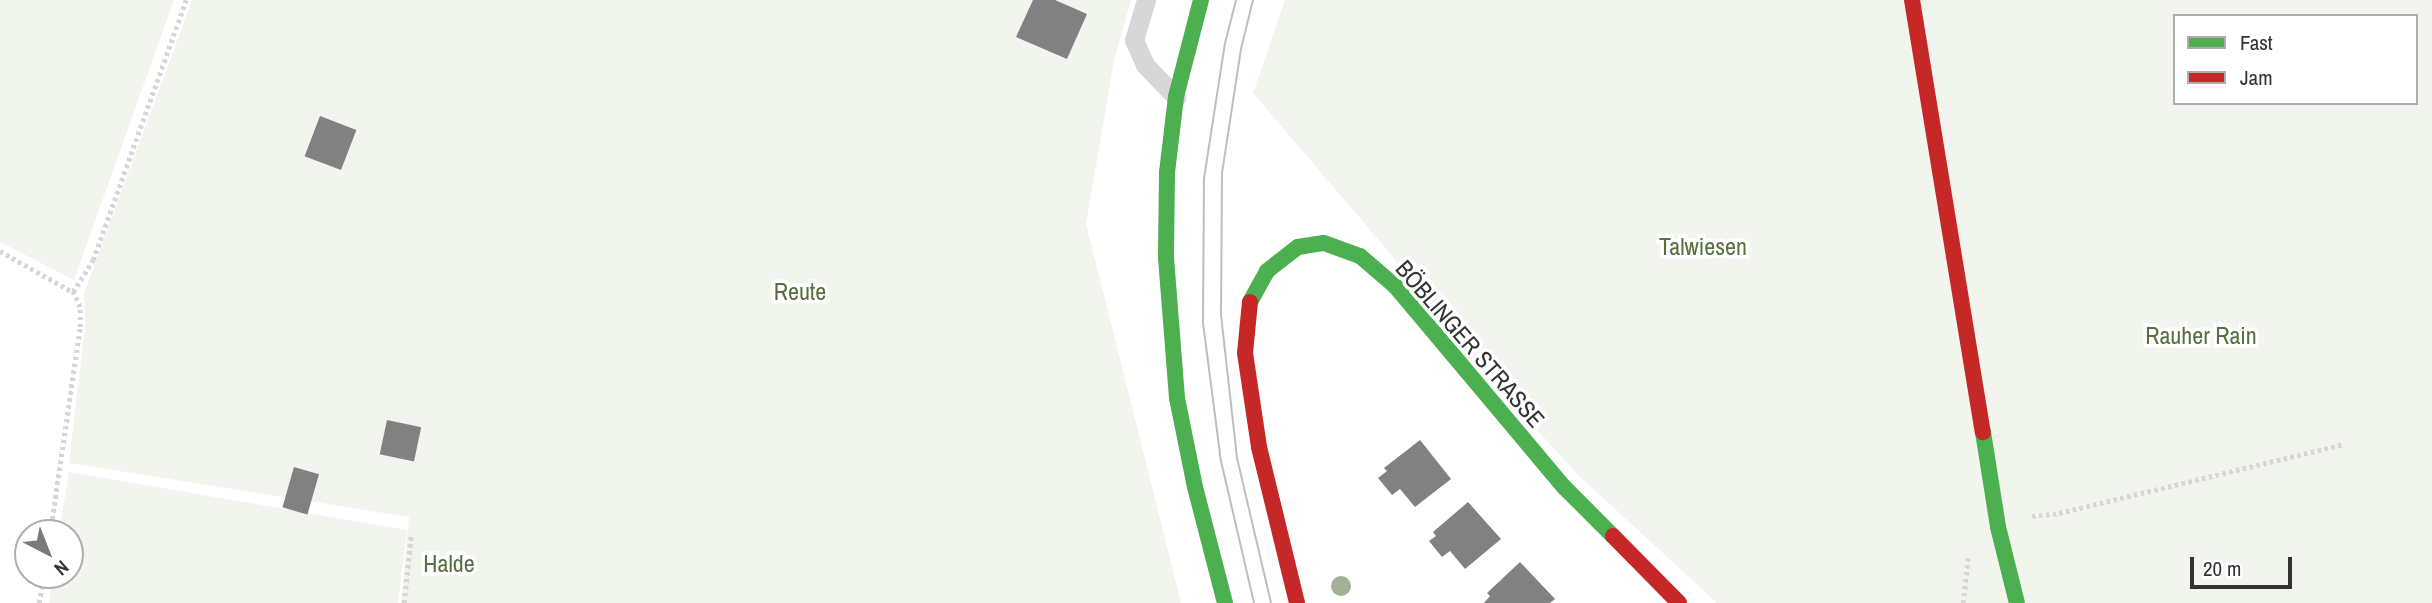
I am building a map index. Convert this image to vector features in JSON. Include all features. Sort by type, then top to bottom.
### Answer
[{"type":"main road","points":[[1201,0],[1176,97],[1167,172],[1166,258],[1177,398],[1189,461],[1225,603]]},
{"type":"main road","points":[[1912,0],[1997,519],[2017,603]]},
{"type":"main road","name":"BÖBLINGER STRASSE","points":[[1297,603],[1259,447],[1245,353],[1250,299],[1267,271],[1298,247],[1324,243],[1360,256],[1396,287],[1564,487],[1679,603]]},
{"type":"lane","points":[[1146,0],[1134,40],[1145,65],[1176,97]]},
{"type":"path","points":[[74,292],[93,260],[186,0]]},
{"type":"path","points":[[0,251],[74,292],[80,307],[80,327],[52,519]]},
{"type":"path","points":[[1997,519],[2059,513],[2344,444]]},
{"type":"path","points":[[404,603],[411,534]]},
{"type":"green space","points":[[0,0],[174,0],[74,280],[0,242]]},
{"type":"green space","name":"Reute","points":[[192,0],[1131,0],[1114,61],[1086,224],[1181,603],[401,603],[409,517],[69,463],[85,327],[84,293]]},
{"type":"green space","points":[[1285,0],[2432,0],[2432,603],[1717,603],[1577,474],[1454,339],[1388,251],[1253,93]]},
{"type":"green space","points":[[69,472],[407,530],[398,603],[49,603],[51,589],[84,589],[84,519],[61,519]]},
{"type":"building","points":[[1033,0],[1055,0],[1087,14],[1067,59],[1016,37]]},
{"type":"building","points":[[320,116],[356,130],[341,170],[305,156]]},
{"type":"building","points":[[387,420],[421,427],[414,462],[380,454]]},
{"type":"building","points":[[1420,440],[1451,479],[1415,507],[1400,489],[1392,495],[1378,478],[1387,471],[1384,468]]},
{"type":"building","points":[[294,467],[319,474],[307,515],[282,507]]},
{"type":"building","points":[[1468,502],[1501,539],[1465,569],[1450,551],[1442,557],[1429,541],[1436,536],[1433,532]]},
{"type":"building","points":[[1520,562],[1555,599],[1550,603],[1484,603],[1490,596],[1487,593]]},
{"type":"tram line","points":[[1236,0],[1225,43],[1204,178],[1203,323],[1221,461],[1254,603]]},
{"type":"tram line","points":[[1253,0],[1241,49],[1222,173],[1221,315],[1237,458],[1271,603]]},
{"type":"traffic: fast","points":[[1201,0],[1176,97],[1167,172],[1166,258],[1177,398],[1195,487],[1225,603]]},
{"type":"traffic: fast","points":[[1250,302],[1267,271],[1298,247],[1324,243],[1360,256],[1396,287],[1564,487],[1613,536]]},
{"type":"traffic: fast","points":[[1983,432],[1998,527],[2017,603]]},
{"type":"traffic: jam","points":[[1912,0],[1983,432]]},
{"type":"traffic: jam","points":[[1250,302],[1245,353],[1259,447],[1297,603]]},
{"type":"traffic: jam","points":[[1613,536],[1679,603]]},
{"type":"park label","name":"Talwiesen","points":[[1703,247]]},
{"type":"park label","name":"Rauher Rain","points":[[2201,336]]},
{"type":"park label","name":"Halde","points":[[449,564]]}]
